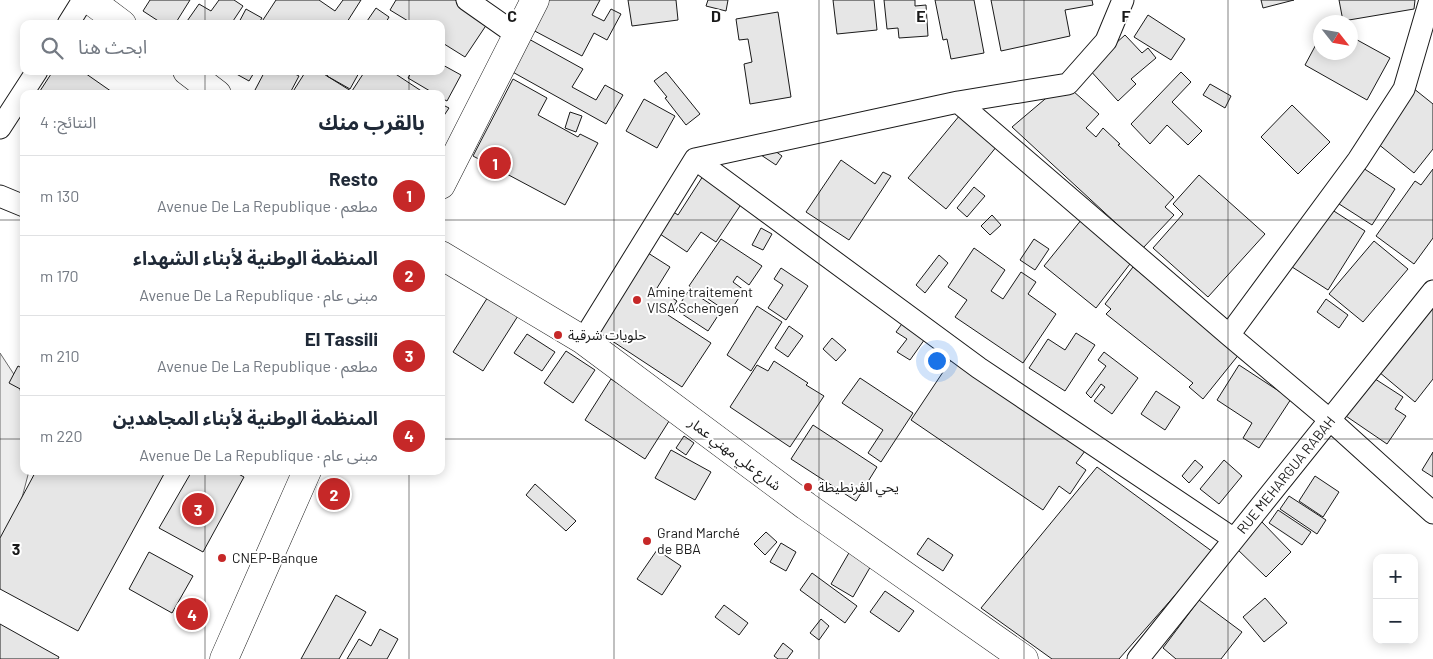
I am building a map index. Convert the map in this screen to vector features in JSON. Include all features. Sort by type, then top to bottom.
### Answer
[{"type":"street","points":[[70,20],[83,0]]},
{"type":"street","points":[[90,0],[117,20]]},
{"type":"street","points":[[467,0],[517,35]]},
{"type":"street","points":[[445,176],[535,0]]},
{"type":"street","points":[[583,340],[695,159],[958,102],[1068,84],[1106,41],[1123,0]]},
{"type":"street","points":[[1229,335],[1358,160],[1404,89],[1430,0]]},
{"type":"street","points":[[25,90],[34,75]]},
{"type":"street","points":[[191,75],[212,90]]},
{"type":"street","points":[[0,128],[20,97]]},
{"type":"street","points":[[958,102],[1330,420],[1433,513]]},
{"type":"street","points":[[695,159],[979,368],[1234,540]]},
{"type":"street","points":[[0,196],[20,204]]},
{"type":"street","name":"شارع علي مهني عمار","points":[[445,258],[583,340],[806,506],[1024,659]]},
{"type":"street","name":"RUE MEHARGUA RABAH","points":[[1138,659],[1433,291]]},
{"type":"street","points":[[224,659],[305,475]]},
{"type":"shaded area","points":[[0,353],[17,379],[20,390],[20,475],[28,475],[18,513],[0,543]]},
{"type":"building","points":[[150,0],[190,0],[178,20],[157,20],[143,11]]},
{"type":"building","points":[[219,0],[234,0],[243,6],[234,20],[188,20],[199,4],[211,11]]},
{"type":"building","points":[[276,0],[319,0],[335,11],[343,0],[361,0],[348,20],[263,20]]},
{"type":"building","points":[[396,0],[455,0],[489,21],[465,57],[445,44],[445,20],[406,20],[390,10]]},
{"type":"building","points":[[544,0],[600,0],[592,15],[604,21],[611,9],[621,14],[607,40],[594,33],[582,56],[529,28]]},
{"type":"building","points":[[628,0],[676,0],[678,20],[632,26]]},
{"type":"building","points":[[708,0],[728,0],[726,11],[706,6]]},
{"type":"building","points":[[833,0],[874,0],[877,30],[837,34]]},
{"type":"building","points":[[884,0],[915,0],[915,6],[926,5],[928,36],[899,38],[898,28],[887,29]]},
{"type":"building","points":[[935,0],[974,0],[984,53],[951,59],[947,39],[943,40]]},
{"type":"building","points":[[991,0],[1092,0],[1093,5],[1065,10],[1070,36],[1001,51]]},
{"type":"building","points":[[1261,0],[1294,0],[1263,8]]},
{"type":"building","points":[[1339,0],[1415,0],[1414,9],[1358,18],[1358,15],[1342,15]]},
{"type":"building","points":[[376,8],[389,17],[387,20],[368,20]]},
{"type":"building","points":[[246,9],[262,18],[261,20],[240,20]]},
{"type":"building","points":[[778,12],[791,97],[750,104],[744,64],[752,62],[748,39],[739,40],[736,19]]},
{"type":"building","points":[[1148,15],[1185,39],[1171,60],[1134,37]]},
{"type":"building","points":[[1125,35],[1142,53],[1148,48],[1156,58],[1131,79],[1136,84],[1118,101],[1088,68]]},
{"type":"building","points":[[527,38],[583,69],[572,87],[596,100],[605,85],[623,95],[606,124],[509,70]]},
{"type":"building","points":[[1358,40],[1390,58],[1367,100],[1305,65],[1313,50],[1313,60],[1358,60]]},
{"type":"building","points":[[445,66],[461,75],[447,101],[445,100],[445,90],[428,90],[408,78],[410,75],[445,75]]},
{"type":"building","points":[[666,72],[700,114],[686,125],[654,81]]},
{"type":"building","points":[[1181,72],[1191,82],[1172,102],[1202,131],[1188,145],[1167,125],[1150,144],[1131,124]]},
{"type":"building","points":[[50,75],[88,75],[109,90],[41,90]]},
{"type":"building","points":[[238,75],[253,75],[249,81]]},
{"type":"building","points":[[263,75],[299,76],[292,90],[255,90]]},
{"type":"building","points":[[303,75],[325,75],[349,90],[294,90]]},
{"type":"building","points":[[328,75],[358,75],[350,89]]},
{"type":"building","points":[[362,75],[397,75],[420,90],[353,90]]},
{"type":"building","points":[[513,79],[547,98],[538,115],[578,137],[580,134],[598,143],[565,205],[473,156]]},
{"type":"building","points":[[1064,83],[1099,114],[1086,128],[1096,137],[1103,128],[1120,144],[1118,145],[1174,197],[1165,207],[1174,215],[1143,248],[1012,127]]},
{"type":"building","points":[[1210,84],[1231,96],[1225,108],[1203,95]]},
{"type":"building","points":[[1413,88],[1433,104],[1433,149],[1414,173],[1372,139]]},
{"type":"building","points":[[644,99],[675,116],[657,148],[626,131]]},
{"type":"building","points":[[1292,105],[1330,142],[1298,174],[1261,137]]},
{"type":"building","points":[[445,106],[449,108],[445,114]]},
{"type":"building","points":[[570,112],[582,116],[576,132],[565,128]]},
{"type":"building","points":[[960,115],[997,146],[946,209],[908,178]]},
{"type":"building","points":[[764,143],[782,156],[776,165],[758,153]]},
{"type":"building","points":[[841,160],[875,184],[883,172],[891,176],[849,240],[806,212]]},
{"type":"building","points":[[1360,166],[1395,189],[1372,225],[1336,202]]},
{"type":"building","points":[[1433,169],[1433,238],[1414,264],[1376,236],[1415,181],[1421,185]]},
{"type":"building","points":[[1199,175],[1265,234],[1208,297],[1153,248],[1183,214],[1173,204]]},
{"type":"building","points":[[703,176],[742,203],[716,242],[701,232],[687,252],[654,230],[669,209],[678,215]]},
{"type":"building","points":[[974,187],[985,196],[967,217],[957,208]]},
{"type":"building","points":[[1326,206],[1365,231],[1328,290],[1289,265]]},
{"type":"building","points":[[992,215],[1001,225],[990,235],[981,226]]},
{"type":"building","points":[[1082,219],[1133,260],[1096,308],[1044,266]]},
{"type":"building","points":[[761,228],[772,234],[763,250],[752,245]]},
{"type":"building","points":[[721,239],[762,266],[749,285],[737,276],[733,282],[744,290],[729,313],[689,286]]},
{"type":"building","points":[[1034,239],[1049,249],[1035,270],[1020,260]]},
{"type":"building","points":[[1374,241],[1408,269],[1363,322],[1329,294]]},
{"type":"building","points":[[974,248],[1005,270],[991,291],[1003,299],[1021,272],[1036,282],[1028,294],[1056,314],[1023,363],[955,317],[967,300],[948,287]]},
{"type":"building","points":[[648,253],[670,267],[657,288],[677,301],[668,315],[711,343],[682,387],[597,331]]},
{"type":"building","points":[[939,255],[948,263],[925,293],[916,285]]},
{"type":"building","points":[[1133,267],[1240,353],[1203,399],[1189,387],[1193,383],[1106,314],[1111,309],[1105,304]]},
{"type":"building","points":[[781,268],[808,286],[786,320],[768,308],[783,285],[774,279]]},
{"type":"building","points":[[493,289],[523,308],[483,371],[453,352]]},
{"type":"building","points":[[689,290],[721,311],[708,331],[676,310]]},
{"type":"building","points":[[1326,299],[1348,315],[1339,328],[1317,312]]},
{"type":"building","points":[[757,306],[782,322],[751,371],[727,355]]},
{"type":"building","points":[[1433,306],[1433,379],[1415,402],[1379,372]]},
{"type":"building","points":[[904,321],[927,336],[910,360],[897,352],[907,339],[896,332]]},
{"type":"building","points":[[789,326],[803,336],[788,357],[775,348]]},
{"type":"building","points":[[1076,333],[1095,345],[1065,391],[1029,368],[1048,339],[1065,350]]},
{"type":"building","points":[[527,334],[555,352],[542,371],[514,353]]},
{"type":"building","points":[[832,338],[846,350],[836,361],[823,349]]},
{"type":"building","points":[[566,351],[595,370],[573,403],[544,383]]},
{"type":"building","points":[[1104,352],[1138,378],[1112,414],[1094,401],[1105,387],[1101,384],[1091,398],[1086,393],[1106,366],[1098,360]]},
{"type":"building","points":[[951,360],[1085,451],[1076,463],[1086,470],[1070,494],[1059,486],[1043,510],[911,420]]},
{"type":"building","points":[[774,361],[824,396],[790,447],[730,407],[757,365],[768,371]]},
{"type":"building","points":[[1239,365],[1291,399],[1259,448],[1243,438],[1252,423],[1217,400]]},
{"type":"building","points":[[18,366],[20,367],[20,389],[9,383]]},
{"type":"building","points":[[1369,375],[1403,397],[1395,409],[1406,416],[1387,444],[1343,414]]},
{"type":"building","points":[[860,378],[913,413],[881,462],[868,453],[883,430],[842,403]]},
{"type":"building","points":[[611,379],[671,418],[645,459],[585,420]]},
{"type":"building","points":[[1156,391],[1180,407],[1165,430],[1141,414]]},
{"type":"building","points":[[813,425],[877,467],[856,501],[791,459]]},
{"type":"building","points":[[684,436],[694,443],[686,455],[676,448]]},
{"type":"building","points":[[671,450],[711,472],[695,500],[655,478]]},
{"type":"building","points":[[1433,452],[1433,477],[1422,470]]},
{"type":"building","points":[[1195,460],[1203,467],[1189,483],[1182,476]]},
{"type":"building","points":[[1224,460],[1242,476],[1219,504],[1200,489]]},
{"type":"building","points":[[1097,467],[1213,552],[1119,659],[1052,659],[981,608]]},
{"type":"building","points":[[34,475],[163,475],[78,631],[0,589],[0,538]]},
{"type":"building","points":[[190,475],[240,475],[244,477],[203,552],[159,528]]},
{"type":"building","points":[[1315,476],[1339,492],[1323,517],[1299,501]]},
{"type":"building","points":[[535,484],[576,521],[566,531],[526,495]]},
{"type":"building","points":[[1289,496],[1326,520],[1317,534],[1280,509]]},
{"type":"building","points":[[1278,510],[1311,532],[1302,545],[1269,523]]},
{"type":"building","points":[[1261,521],[1291,552],[1266,577],[1235,547]]},
{"type":"building","points":[[766,532],[777,542],[765,555],[754,544]]},
{"type":"building","points":[[928,538],[953,555],[943,571],[917,554]]},
{"type":"building","points":[[781,543],[796,552],[786,571],[770,562]]},
{"type":"building","points":[[657,550],[681,566],[662,595],[637,579]]},
{"type":"building","points":[[850,551],[872,564],[853,597],[831,584]]},
{"type":"building","points":[[149,552],[193,576],[172,613],[129,589]]},
{"type":"building","points":[[812,573],[857,606],[845,623],[800,590]]},
{"type":"building","points":[[885,591],[914,611],[899,632],[870,612]]},
{"type":"building","points":[[336,595],[366,612],[339,659],[301,659]]},
{"type":"building","points":[[1265,598],[1287,623],[1264,642],[1243,617]]},
{"type":"building","points":[[1199,600],[1242,632],[1221,659],[1176,659],[1163,648]]},
{"type":"building","points":[[724,605],[748,623],[739,635],[715,617]]},
{"type":"building","points":[[821,619],[829,626],[819,640],[810,633]]},
{"type":"building","points":[[0,624],[59,657],[58,659],[0,659]]},
{"type":"building","points":[[380,629],[398,639],[387,659],[347,659],[359,639],[371,646]]},
{"type":"building","points":[[783,643],[793,651],[787,659],[778,659],[774,656]]},
{"type":"place","name":"Resto","points":[[495,163]]},
{"type":"place","name":"Amine traitement VISA Schengen","points":[[637,300]]},
{"type":"place","name":"حلويات شرقية","points":[[558,335]]},
{"type":"place","name":"يحي الڤرنطيطة","points":[[808,487]]},
{"type":"place","name":"المنظمة الوطنية لأبناء الشهداء","points":[[334,494]]},
{"type":"place","name":"El Tassili","points":[[198,509]]},
{"type":"place","name":"Grand Marché de BBA","points":[[647,541]]},
{"type":"place","name":"CNEP-Banque","points":[[222,558]]},
{"type":"place","name":"المنظمة الوطنية لأبناء المجاهدين","points":[[192,614]]}]
